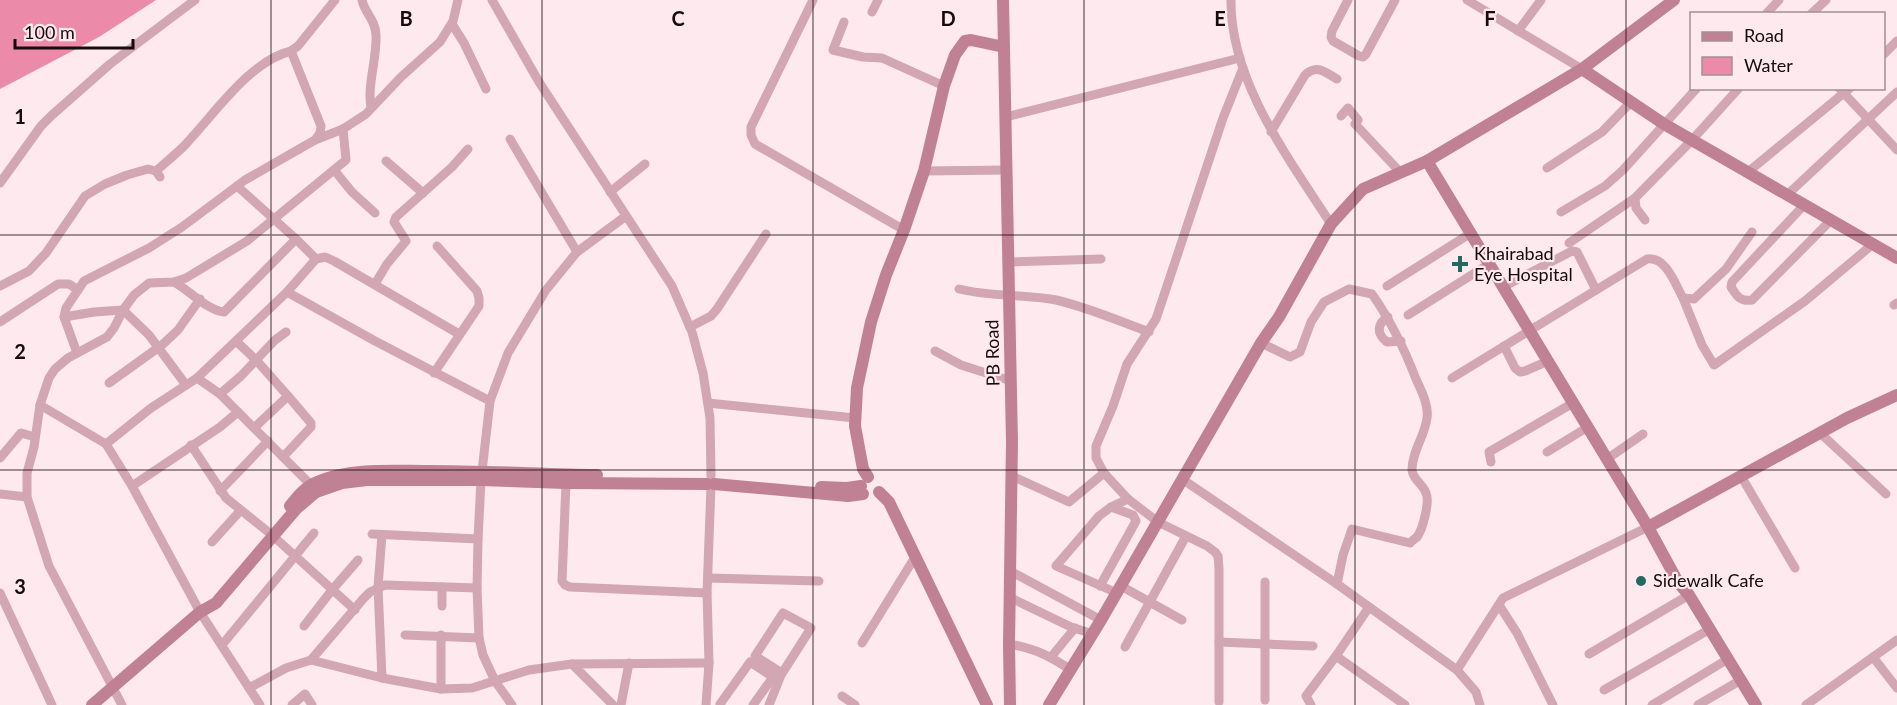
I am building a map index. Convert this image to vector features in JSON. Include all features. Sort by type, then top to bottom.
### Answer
[{"type":"street","points":[[0,183],[41,126],[51,116],[110,64],[195,0]]},
{"type":"street","points":[[0,286],[29,271],[46,254],[86,196],[105,184],[127,175],[148,169],[158,174],[243,81],[268,61],[298,46],[335,0]]},
{"type":"street","points":[[362,0],[372,17],[376,36],[370,88],[371,108]]},
{"type":"street","points":[[77,353],[64,317],[66,308],[84,281],[165,237],[237,186],[315,140],[343,129],[371,108],[440,42],[452,24],[458,0]]},
{"type":"street","points":[[492,0],[539,82],[672,286],[690,327],[703,373],[710,418],[711,481],[707,593],[710,663],[706,705]]},
{"type":"street","points":[[813,0],[751,127],[751,135],[755,144],[904,230]]},
{"type":"street","points":[[872,12],[878,0]]},
{"type":"street","name":"PB Road","points":[[1003,0],[1012,476],[1009,597],[1010,705]]},
{"type":"street","points":[[1231,0],[1231,13],[1243,68],[1271,132],[1331,224]]},
{"type":"street","points":[[1348,0],[1331,37],[1333,41],[1363,57],[1395,0]]},
{"type":"street","points":[[1467,0],[1582,69],[1664,124],[1897,258]]},
{"type":"street","points":[[1518,31],[1541,0]]},
{"type":"street","points":[[1049,705],[1119,590],[1331,224],[1364,189],[1427,161],[1582,69],[1674,0]]},
{"type":"street","points":[[1769,12],[1779,0]]},
{"type":"street","points":[[1813,12],[1826,0]]},
{"type":"street","points":[[844,22],[833,50],[863,57],[882,58],[944,86]]},
{"type":"street","points":[[452,24],[464,43],[486,89]]},
{"type":"street","points":[[864,486],[855,426],[857,388],[871,322],[924,171],[944,86],[955,55],[965,41],[971,40],[1004,47]]},
{"type":"street","points":[[1885,53],[1897,41]]},
{"type":"street","points":[[291,51],[321,126],[320,133],[315,140]]},
{"type":"street","points":[[1006,117],[1240,58]]},
{"type":"street","points":[[1219,702],[1220,568],[1218,556],[1207,546],[1158,522],[1128,499],[1104,473],[1096,458],[1096,446],[1127,364],[1156,320],[1223,118],[1243,68]]},
{"type":"street","points":[[1271,132],[1305,75],[1311,70],[1323,70],[1337,79]]},
{"type":"street","points":[[1561,212],[1605,186],[1623,170],[1695,90]]},
{"type":"street","points":[[1569,243],[1635,198],[1737,90]]},
{"type":"street","points":[[1748,172],[1844,90],[1868,119],[1895,145]]},
{"type":"street","points":[[1787,195],[1897,92]]},
{"type":"street","points":[[1547,168],[1602,132],[1631,102]]},
{"type":"street","points":[[1341,116],[1348,108],[1358,120],[1355,124],[1401,172]]},
{"type":"street","points":[[122,705],[49,566],[27,497],[27,473],[40,405],[49,378],[55,369],[68,358],[107,337],[134,295],[149,283],[174,282],[196,272],[248,241],[335,171],[346,160],[343,129]]},
{"type":"street","points":[[510,140],[577,252]]},
{"type":"street","points":[[375,284],[387,264],[406,241],[394,222],[396,217],[452,167],[468,149]]},
{"type":"street","points":[[386,160],[423,193]]},
{"type":"street","points":[[1427,161],[1648,527],[1678,582],[1689,595],[1756,705]]},
{"type":"street","points":[[610,192],[645,164]]},
{"type":"street","points":[[924,171],[1007,170]]},
{"type":"street","points":[[335,171],[352,192],[375,213]]},
{"type":"street","points":[[237,186],[296,238],[316,259]]},
{"type":"street","points":[[1635,198],[1636,208],[1645,220]]},
{"type":"street","points":[[1804,205],[1732,282],[1731,287],[1738,298],[1745,301],[1752,300],[1832,220]]},
{"type":"street","points":[[512,705],[495,681],[483,655],[479,638],[478,539],[481,476],[490,401],[508,353],[546,290],[577,252],[626,216]]},
{"type":"street","points":[[1683,298],[1694,299],[1712,284],[1726,269],[1752,232]]},
{"type":"street","points":[[1387,286],[1471,233]]},
{"type":"street","points":[[690,327],[711,316],[717,309],[766,234]]},
{"type":"street","points":[[174,282],[213,309],[224,312],[296,238]]},
{"type":"street","points":[[1452,378],[1647,259],[1654,258],[1661,261],[1683,298],[1702,345],[1714,364],[1805,301],[1873,244]]},
{"type":"street","points":[[434,373],[479,306],[477,291],[437,246]]},
{"type":"street","points":[[1503,287],[1572,250],[1577,252],[1596,290]]},
{"type":"street","points":[[106,444],[151,408],[197,378],[287,292],[316,259],[325,257],[334,261],[459,334]]},
{"type":"street","points":[[1009,261],[1101,259]]},
{"type":"street","points":[[1408,315],[1489,264]]},
{"type":"street","points":[[0,322],[58,284],[69,284],[78,290]]},
{"type":"street","points":[[959,289],[1059,301],[1149,332]]},
{"type":"street","points":[[1261,344],[1290,357],[1295,356],[1300,352],[1311,322],[1324,302],[1349,289],[1372,294],[1401,341],[1424,398],[1428,415],[1425,430],[1413,458],[1412,473],[1428,498],[1417,537],[1410,543],[1352,529],[1343,555],[1337,584]]},
{"type":"street","points":[[287,292],[434,373],[490,401]]},
{"type":"street","points":[[109,383],[178,330],[200,299]]},
{"type":"street","points":[[64,317],[123,310],[141,326],[186,385]]},
{"type":"street","points":[[1388,317],[1378,328],[1379,334],[1387,342],[1401,341]]},
{"type":"street","points":[[220,394],[286,332]]},
{"type":"street","points":[[236,341],[257,361],[311,423],[311,427],[283,457]]},
{"type":"street","points":[[1504,346],[1515,368],[1520,372],[1548,361]]},
{"type":"street","points":[[935,351],[961,365],[1011,381]]},
{"type":"street","points":[[197,378],[220,394],[311,485]]},
{"type":"street","points":[[1457,669],[1503,598],[1648,527],[1820,433],[1897,395]]},
{"type":"street","points":[[254,428],[288,396]]},
{"type":"street","points":[[708,403],[855,418]]},
{"type":"street","points":[[1491,462],[1489,452],[1573,403]]},
{"type":"street","points":[[40,405],[106,444],[132,486],[200,612],[260,705]]},
{"type":"street","points":[[132,486],[220,427],[238,412]]},
{"type":"street","points":[[1547,452],[1588,427]]},
{"type":"street","points":[[0,458],[21,433],[35,437]]},
{"type":"street","points":[[1820,433],[1887,494]]},
{"type":"street","points":[[1607,459],[1643,434]]},
{"type":"street","points":[[220,491],[268,441]]},
{"type":"street","points":[[191,445],[220,491],[355,610]]},
{"type":"street","points":[[1012,476],[1069,502],[1104,473]]},
{"type":"street","points":[[481,476],[566,483],[711,481]]},
{"type":"street","points":[[92,705],[200,612],[216,603],[304,489],[316,482],[347,478],[367,480],[481,476],[711,481],[848,496],[874,478],[879,483],[879,492],[889,502],[987,705]]},
{"type":"street","points":[[1741,476],[1795,568]]},
{"type":"street","points":[[270,534],[316,492],[347,478]]},
{"type":"street","points":[[1182,479],[1457,669],[1476,692],[1480,705]]},
{"type":"street","points":[[566,483],[562,581],[565,585],[707,593]]},
{"type":"street","points":[[0,494],[27,497]]},
{"type":"street","points":[[1128,499],[1099,516],[1056,566],[1100,586],[1119,590],[1150,602],[1182,620]]},
{"type":"street","points":[[1100,586],[1136,521],[1133,515],[1111,507]]},
{"type":"street","points":[[212,542],[240,511]]},
{"type":"street","points":[[222,645],[314,533]]},
{"type":"street","points":[[382,678],[377,534],[478,539]]},
{"type":"street","points":[[1125,647],[1186,536]]},
{"type":"street","points":[[862,643],[915,557]]},
{"type":"street","points":[[304,626],[358,560]]},
{"type":"street","points":[[1010,571],[1101,620]]},
{"type":"street","points":[[708,578],[819,581]]},
{"type":"street","points":[[1265,582],[1265,700]]},
{"type":"street","points":[[249,688],[286,668],[311,660],[370,592],[378,587],[385,585],[477,588]]},
{"type":"street","points":[[441,606],[442,587]]},
{"type":"street","points":[[0,593],[4,615],[52,705]]},
{"type":"street","points":[[1589,654],[1689,595]]},
{"type":"street","points":[[1009,597],[1093,634]]},
{"type":"street","points":[[1499,605],[1517,633],[1554,705]]},
{"type":"street","points":[[1311,705],[1306,696],[1369,607]]},
{"type":"street","points":[[769,705],[782,673],[812,628],[783,613],[755,656],[782,673]]},
{"type":"street","points":[[1051,657],[1075,628]]},
{"type":"street","points":[[1604,690],[1710,629]]},
{"type":"street","points":[[405,635],[479,638]]},
{"type":"street","points":[[441,636],[441,689]]},
{"type":"street","points":[[1806,705],[1897,640]]},
{"type":"street","points":[[1220,642],[1312,646]]},
{"type":"street","points":[[1009,644],[1043,653],[1071,670]]},
{"type":"street","points":[[1336,656],[1405,705]]},
{"type":"street","points":[[1873,657],[1897,688]]},
{"type":"street","points":[[1652,705],[1728,659]]},
{"type":"street","points":[[311,660],[382,678],[441,689],[472,688],[529,670],[572,664],[710,663]]},
{"type":"street","points":[[722,705],[720,704],[750,662],[773,677],[753,705]]},
{"type":"street","points":[[621,705],[629,663]]},
{"type":"street","points":[[572,664],[613,705]]},
{"type":"street","points":[[1698,705],[1741,680]]},
{"type":"street","points":[[292,705],[305,694],[312,705]]},
{"type":"street","points":[[842,696],[855,705]]},
{"type":"water","points":[[0,0],[156,0],[99,37],[0,89]]},
{"type":"place","name":"Khairabad Eye Hospital","points":[[1460,264]]},
{"type":"place","name":"Sidewalk Cafe","points":[[1641,581]]}]
